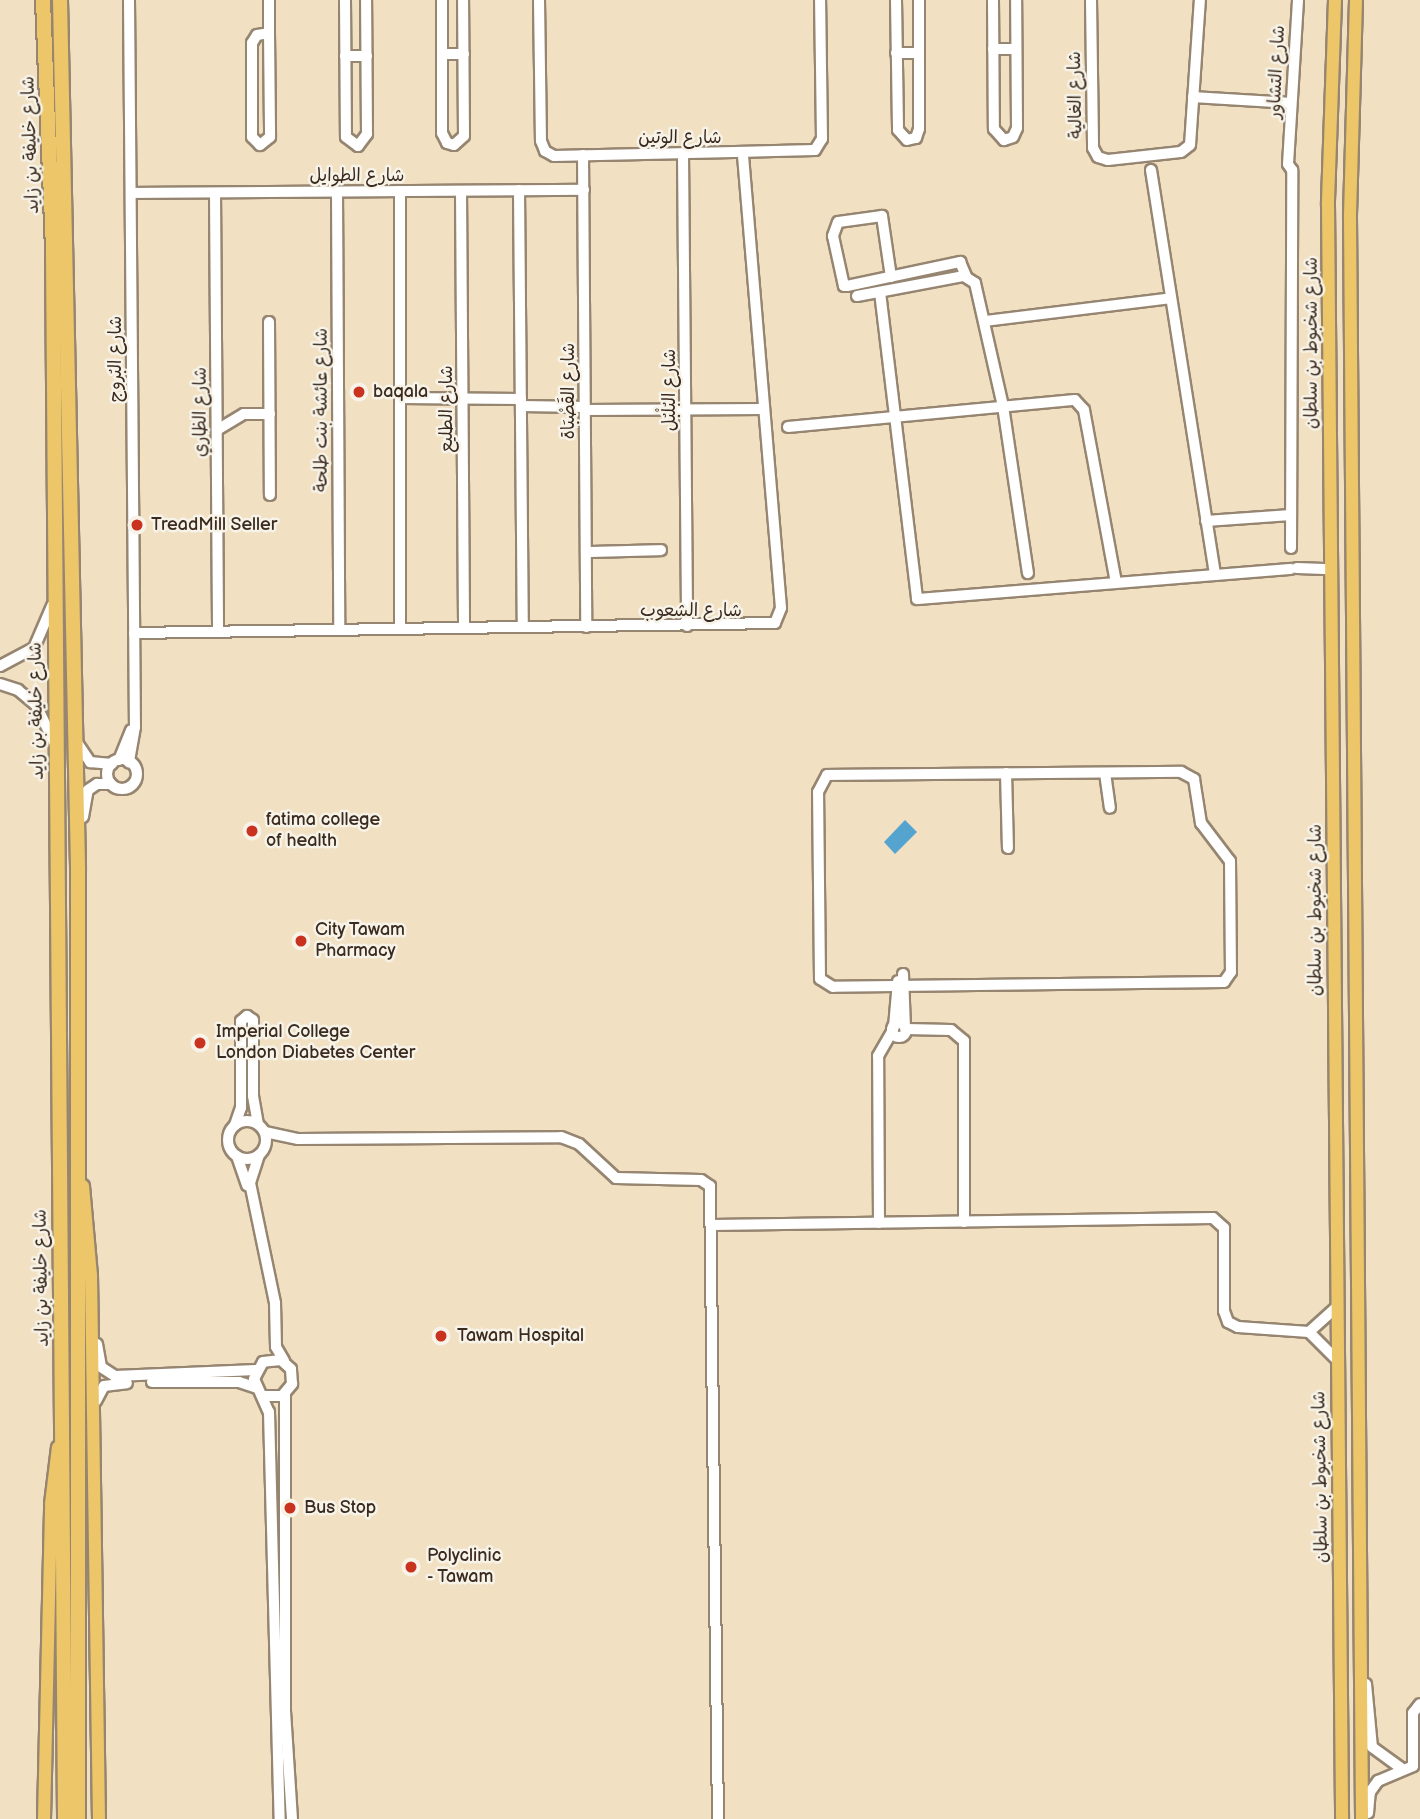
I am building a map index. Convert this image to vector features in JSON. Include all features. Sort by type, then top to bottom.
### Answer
[{"type":"highway","name":"شارع خليفة بن زايد","points":[[43,0],[53,254],[65,1819]]},
{"type":"highway","name":"شارع خليفة بن زايد","points":[[60,0],[78,870],[78,1819]]},
{"type":"main road","name":"شارع شخبوط بن سلطان","points":[[1335,0],[1328,178],[1342,1819]]},
{"type":"main road","points":[[1356,0],[1350,217],[1362,1819]]},
{"type":"main road","name":"شارع خليفة بن زايد","points":[[78,1154],[89,1245],[99,1819]]},
{"type":"main road","name":"شارع خليفة بن زايد","points":[[44,1819],[52,1496],[63,1423]]},
{"type":"street","name":"شارع البُروج","points":[[120,762],[134,716],[129,0]]},
{"type":"street","points":[[269,0],[270,137],[260,145],[252,137],[252,43],[257,35],[269,33]]},
{"type":"street","points":[[345,0],[346,137],[358,146],[367,134],[366,0]]},
{"type":"street","points":[[442,0],[442,133],[447,143],[454,145],[464,135],[463,0]]},
{"type":"street","name":"شارع الوتين","points":[[539,0],[541,145],[554,156],[810,152],[820,146],[820,0]]},
{"type":"street","points":[[896,0],[898,130],[907,140],[919,132],[919,0]]},
{"type":"street","points":[[993,0],[994,129],[998,138],[1007,140],[1016,132],[1016,0]]},
{"type":"street","name":"شارع الغالية","points":[[1091,0],[1093,148],[1098,157],[1108,160],[1184,150],[1191,141],[1200,0]]},
{"type":"street","name":"شارع التشاور","points":[[1291,548],[1289,146],[1297,0]]},
{"type":"street","points":[[993,49],[1016,49]]},
{"type":"street","points":[[897,53],[919,53]]},
{"type":"street","points":[[442,54],[464,54]]},
{"type":"street","points":[[345,56],[367,56]]},
{"type":"street","points":[[1194,97],[1291,103]]},
{"type":"street","name":"شارع الشعوب","points":[[134,633],[400,627],[768,626],[780,617],[743,153]]},
{"type":"street","name":"شارع البُلْبُل","points":[[683,154],[687,626]]},
{"type":"street","name":"شارع القَصْبَاة","points":[[583,155],[586,627]]},
{"type":"street","points":[[1151,170],[1214,575]]},
{"type":"street","points":[[519,190],[523,627]]},
{"type":"street","name":"شارع الطوايل","points":[[131,193],[584,190]]},
{"type":"street","name":"شارع عائشة بنت طلحة","points":[[337,191],[339,628]]},
{"type":"street","points":[[400,191],[400,627]]},
{"type":"street","name":"شارع الطليع","points":[[461,191],[464,627]]},
{"type":"street","name":"شارع الظاري","points":[[215,193],[218,631]]},
{"type":"street","points":[[891,276],[882,216],[838,222],[833,236],[841,284],[891,276],[960,262],[965,264],[966,276],[975,283],[1003,406],[1028,573]]},
{"type":"street","points":[[857,296],[966,276]]},
{"type":"street","points":[[880,292],[917,599],[1294,569],[1331,569]]},
{"type":"street","points":[[985,321],[1171,298]]},
{"type":"street","points":[[269,322],[270,495]]},
{"type":"street","points":[[400,398],[521,402],[585,408],[764,409]]},
{"type":"street","points":[[788,427],[1072,400],[1083,407],[1116,582]]},
{"type":"street","points":[[217,430],[244,414],[270,414]]},
{"type":"street","points":[[1206,521],[1291,515]]},
{"type":"street","points":[[586,552],[661,550]]},
{"type":"street","points":[[0,666],[34,648],[55,599]]},
{"type":"street","points":[[0,684],[18,690],[36,705],[57,749]]},
{"type":"street","points":[[76,739],[90,762],[120,762],[136,773],[134,783],[125,789],[97,784],[85,796],[78,870]]},
{"type":"street","points":[[111,785],[107,774],[120,762]]},
{"type":"street","points":[[1184,772],[1194,779],[1198,817],[1226,851],[1231,866],[1228,979],[1216,984],[834,987],[820,979],[819,784],[835,774],[1105,773],[1184,772]]},
{"type":"street","points":[[1006,773],[1008,848]]},
{"type":"street","points":[[1105,773],[1110,808]]},
{"type":"street","points":[[900,1031],[901,974]]},
{"type":"street","points":[[280,1819],[271,1548],[259,1366],[272,1338],[271,1314],[255,1249],[247,1184],[237,1156],[228,1142],[241,1108],[241,1021],[247,1016],[253,1020],[253,1096],[261,1128],[261,1153],[252,1166],[250,1184],[275,1303],[275,1342],[293,1378],[285,1394],[283,1577],[292,1819]]},
{"type":"street","points":[[879,1223],[877,1062],[883,1044],[900,1031],[918,1030],[951,1030],[965,1046],[964,1222]]},
{"type":"street","points":[[235,1125],[246,1121],[298,1139],[566,1138],[583,1147],[617,1178],[704,1181],[713,1194],[718,1819]]},
{"type":"street","points":[[237,1156],[248,1159],[298,1139]]},
{"type":"street","points":[[712,1225],[1213,1218],[1224,1228],[1224,1311],[1228,1322],[1238,1327],[1309,1332],[1338,1361]]},
{"type":"street","points":[[1309,1332],[1337,1307]]},
{"type":"street","points":[[91,1320],[100,1364],[112,1376],[284,1362]]},
{"type":"street","points":[[92,1419],[99,1391],[111,1383],[239,1382],[261,1392],[285,1394]]},
{"type":"street","points":[[271,1548],[276,1573],[283,1577]]},
{"type":"street","points":[[1361,1670],[1372,1747],[1402,1768]]},
{"type":"street","points":[[1367,1819],[1373,1786],[1402,1768],[1413,1766],[1413,1713],[1420,1704]]},
{"type":"water","points":[[905,820],[917,832],[895,854],[884,842]]},
{"type":"place","name":"baqala","points":[[359,392]]},
{"type":"place","name":"TreadMill Seller","points":[[137,525]]},
{"type":"place","name":"fatima college of health","points":[[252,831]]},
{"type":"place","name":"City Tawam Pharmacy","points":[[301,941]]},
{"type":"place","name":"Imperial College London Diabetes Center","points":[[200,1043]]},
{"type":"place","name":"Tawam Hospital","points":[[441,1336]]},
{"type":"place","name":"Bus Stop","points":[[290,1508]]},
{"type":"place","name":"Polyclinic - Tawam","points":[[411,1567]]}]
